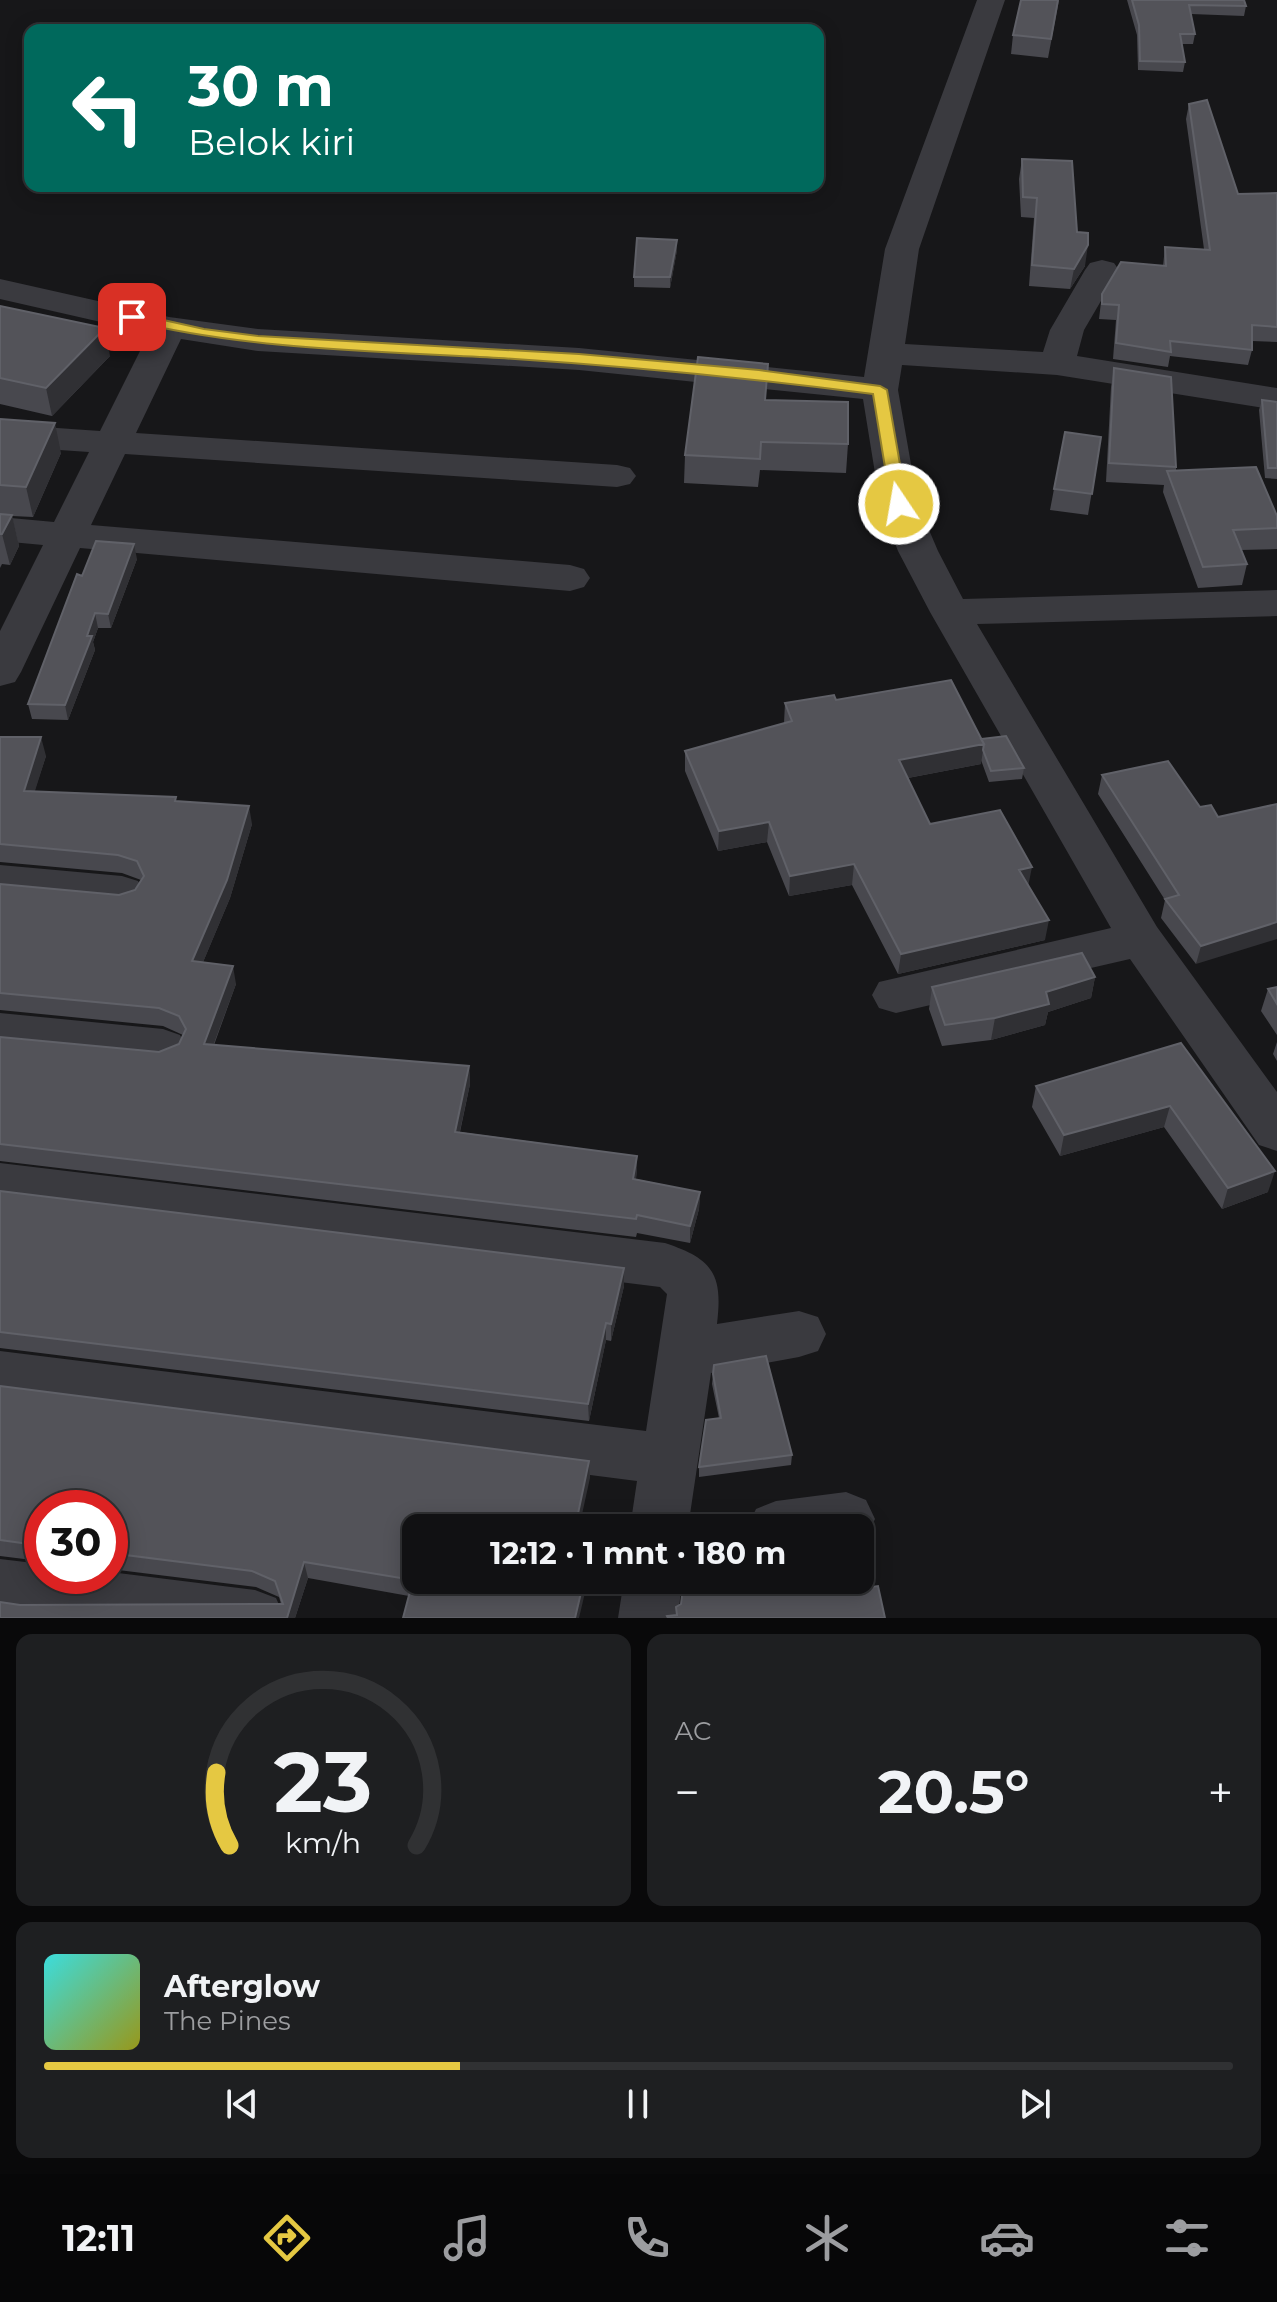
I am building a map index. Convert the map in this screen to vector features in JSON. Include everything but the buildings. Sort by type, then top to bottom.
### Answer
[{"type":"street","points":[[991,0],[902,249],[883,372],[899,504],[918,551],[950,612],[1141,939],[1277,1131]]},
{"type":"street","points":[[1057,364],[1067,330],[1102,270]]},
{"type":"street","points":[[0,289],[169,327],[258,340],[579,359],[759,375],[1057,364],[1277,399]]},
{"type":"street","points":[[0,672],[10,632],[68,534],[169,327]]},
{"type":"street","points":[[0,423],[60,439]]},
{"type":"street","points":[[0,435],[617,476]]},
{"type":"street","points":[[0,529],[570,578]]},
{"type":"street","points":[[950,612],[1277,603]]},
{"type":"street","points":[[0,882],[122,893]]},
{"type":"street","points":[[896,995],[1141,939]]},
{"type":"street","points":[[0,1032],[163,1048]]},
{"type":"street","points":[[0,1184],[678,1269],[693,1284],[688,1353],[667,1459],[661,1514]]},
{"type":"street","points":[[688,1353],[799,1334]]},
{"type":"street","points":[[0,1375],[667,1459]]},
{"type":"street","points":[[0,1587],[255,1618]]},
{"type":"street","points":[[648,1618],[651,1594]]},
{"type":"route","points":[[132,317],[204,334],[258,340],[579,359],[759,375],[880,390],[899,504]]}]
